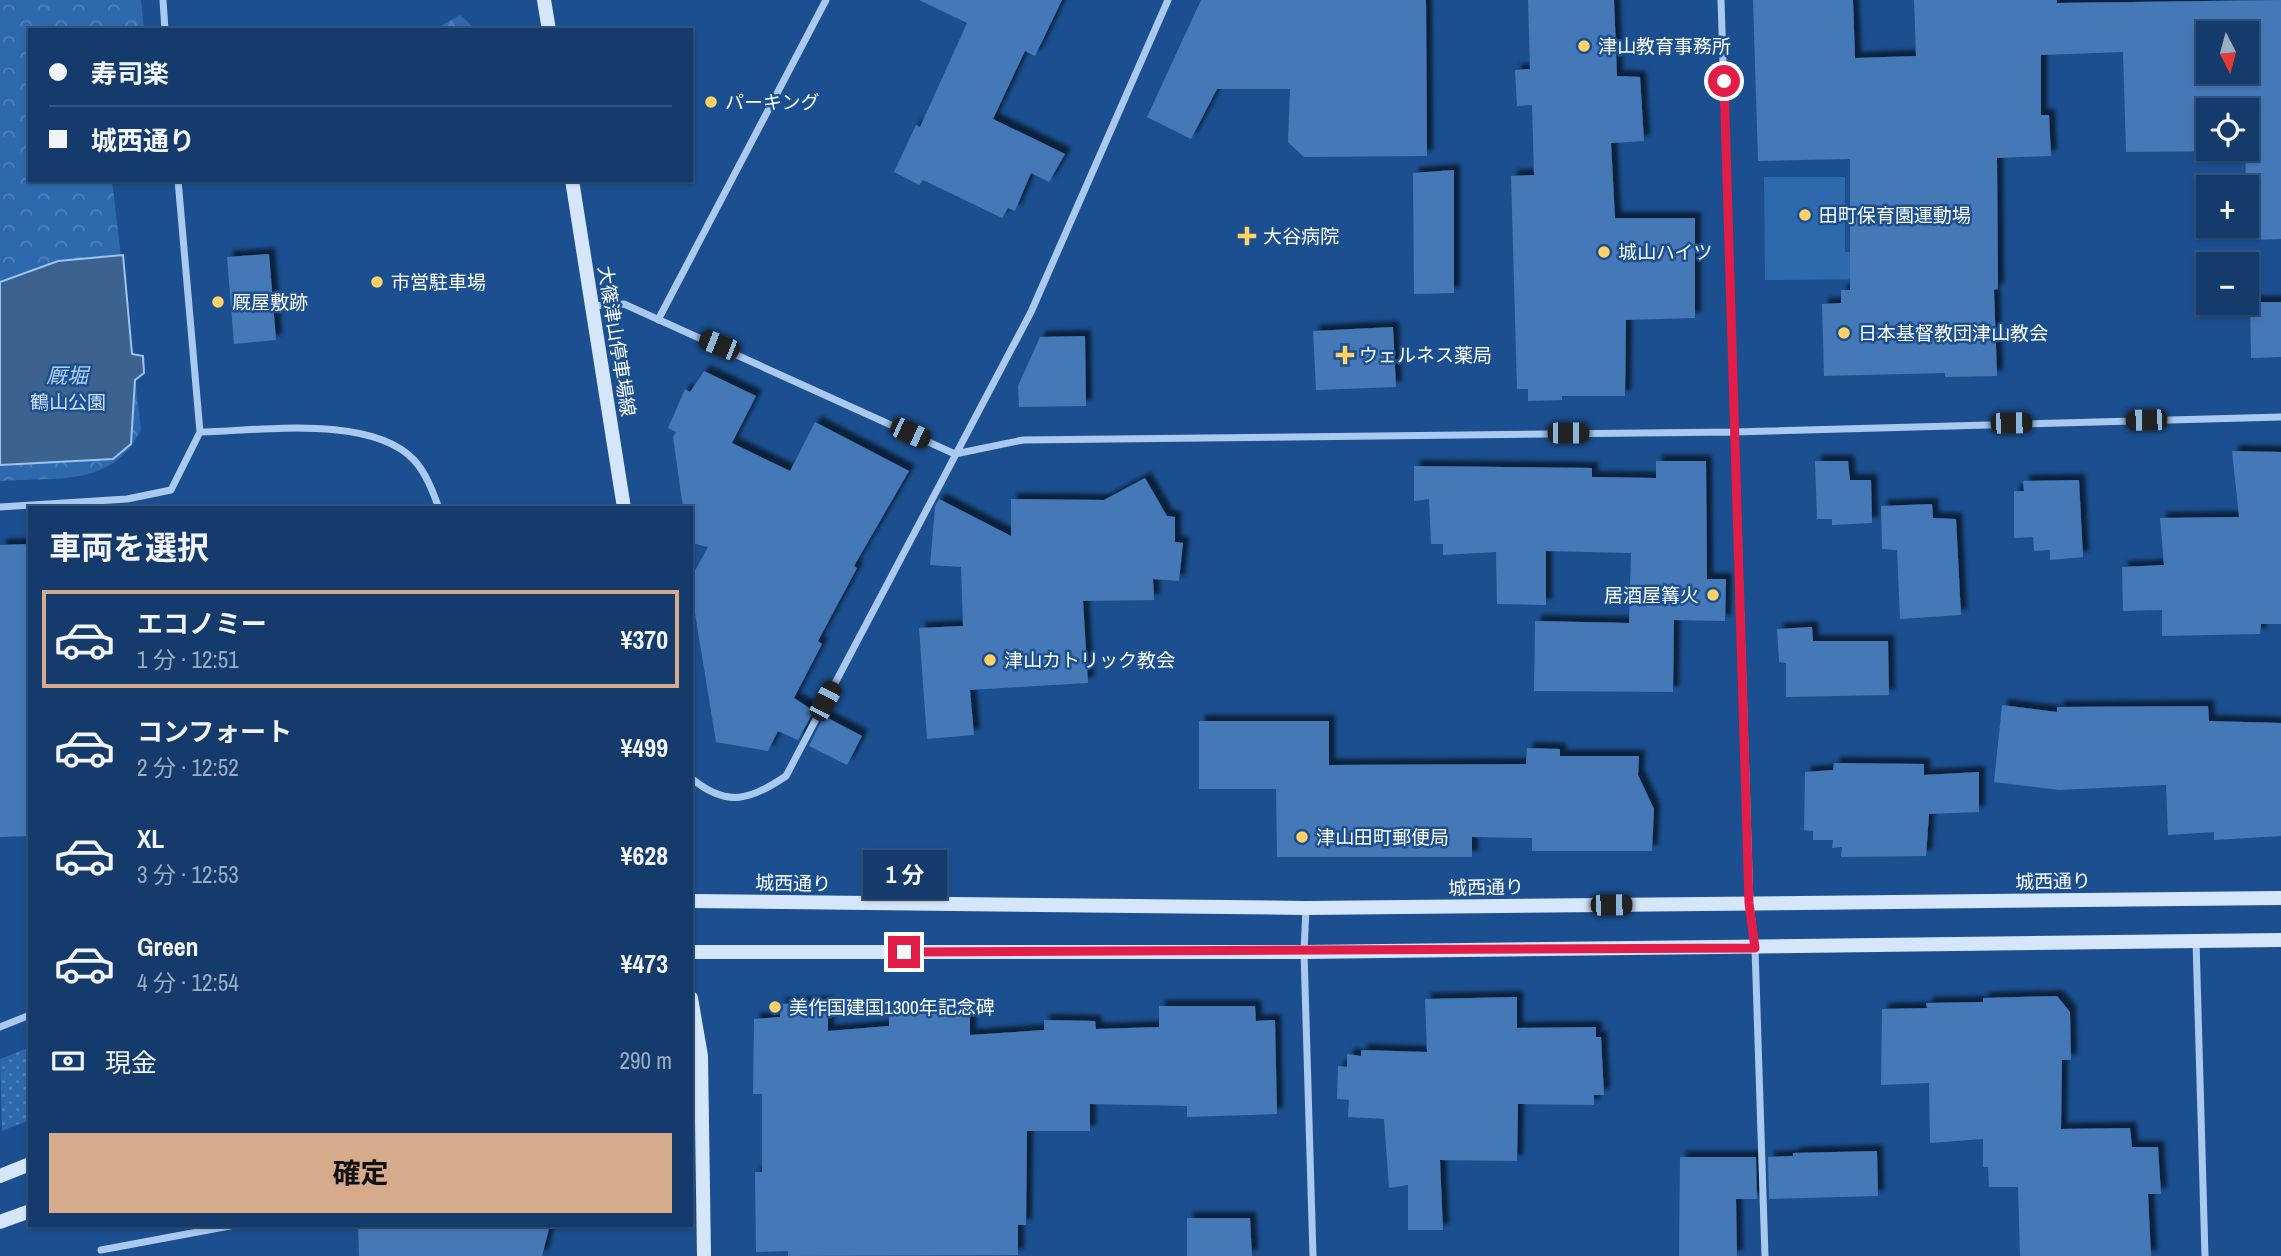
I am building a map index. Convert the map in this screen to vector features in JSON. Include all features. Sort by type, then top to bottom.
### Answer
[{"type":"street","points":[[163,0],[165,28]]},
{"type":"street","points":[[544,0],[549,28]]},
{"type":"street","points":[[659,320],[826,0]]},
{"type":"street","points":[[693,780],[703,788],[725,797],[740,798],[761,793],[786,776],[1031,312],[1168,0]]},
{"type":"street","points":[[1721,0],[1749,903],[1755,948],[1765,1256]]},
{"type":"street","points":[[0,507],[127,499],[171,490],[200,432],[178,182]]},
{"type":"street","name":"大篠津山停車場線","points":[[572,182],[624,506]]},
{"type":"street","points":[[592,306],[624,304],[955,454],[1023,440],[1733,432],[2281,417]]},
{"type":"street","points":[[200,432],[346,430],[391,443],[414,460],[438,506]]},
{"type":"street","name":"城西通り","points":[[693,901],[1307,908],[2281,898]]},
{"type":"street","points":[[1307,908],[1304,952],[1313,1256]]},
{"type":"street","points":[[693,952],[1304,952],[2281,940]]},
{"type":"street","points":[[2196,941],[2206,1256]]},
{"type":"street","points":[[693,1010],[701,1056],[705,1256]]},
{"type":"street","points":[[0,1027],[28,1016]]},
{"type":"street","points":[[0,1176],[28,1165]]},
{"type":"street","points":[[0,1222],[28,1212]]},
{"type":"street","points":[[102,1250],[223,1227]]},
{"type":"green space","name":"鶴山公園","points":[[0,0],[141,0],[144,28],[28,28],[28,182],[112,182],[141,430],[129,449],[115,462],[98,471],[62,478],[0,481]]},
{"type":"green space","points":[[460,15],[475,28],[437,28]]},
{"type":"green space","name":"田町保育園運動場","points":[[1764,177],[1845,177],[1845,252],[1912,252],[1912,279],[1765,280]]},
{"type":"green space","points":[[28,1048],[28,1121],[2,1131],[0,1059]]},
{"type":"water","name":"厩堀","points":[[123,255],[132,354],[143,356],[144,373],[135,380],[131,444],[113,459],[0,465],[0,282],[58,261]]},
{"type":"building","points":[[919,0],[1062,0],[1035,56],[1025,51],[993,119],[1065,154],[1049,182],[1031,173],[1015,211],[1008,208],[1002,218],[923,180],[919,185],[894,172],[916,125],[920,127],[967,23]]},
{"type":"building","points":[[1201,0],[1426,0],[1427,156],[1304,157],[1288,142],[1290,89],[1217,89],[1191,139],[1147,117]]},
{"type":"building","points":[[1528,0],[1614,0],[1617,76],[1640,77],[1644,141],[1611,143],[1615,218],[1695,218],[1695,318],[1626,320],[1625,396],[1562,396],[1562,400],[1528,401],[1528,389],[1517,389],[1511,176],[1534,175],[1532,105],[1517,106],[1515,70],[1530,69]]},
{"type":"building","points":[[1753,0],[1853,0],[1855,58],[1916,56],[1914,0],[2057,0],[2057,3],[2281,0],[2281,239],[2248,240],[2259,238],[2259,175],[2246,175],[2245,161],[2259,161],[2259,98],[2196,98],[2196,151],[2126,152],[2123,52],[2041,55],[2041,115],[2049,115],[2051,156],[1997,158],[1998,289],[1994,290],[1997,376],[1945,377],[1945,373],[1824,376],[1822,304],[1841,303],[1841,290],[1850,290],[1850,159],[1758,161]]},
{"type":"building","points":[[1454,170],[1454,293],[1414,294],[1413,173]]},
{"type":"building","points":[[269,254],[276,340],[234,344],[227,257]]},
{"type":"building","points":[[2259,302],[2281,302],[2281,357],[2251,358],[2250,315],[2259,315]]},
{"type":"building","points":[[1393,327],[1396,387],[1316,390],[1313,331]]},
{"type":"building","points":[[1085,336],[1086,406],[1019,407],[1018,386],[1040,337]]},
{"type":"building","points":[[704,371],[756,396],[732,443],[790,471],[815,422],[909,471],[854,566],[857,568],[818,641],[822,644],[794,698],[814,711],[798,740],[778,731],[768,751],[716,742],[693,601],[693,574],[708,547],[693,543],[693,506],[683,506],[673,437],[676,432],[668,428],[685,389],[690,392]]},
{"type":"building","points":[[2232,451],[2281,452],[2281,624],[2261,624],[2260,634],[2162,636],[2162,610],[2123,611],[2122,567],[2164,565],[2160,518],[2239,517]]},
{"type":"building","points":[[1656,461],[1706,461],[1707,579],[1726,579],[1725,621],[1674,620],[1673,692],[1534,691],[1535,621],[1629,623],[1631,553],[1546,551],[1546,605],[1497,604],[1496,552],[1443,555],[1443,544],[1431,544],[1429,499],[1414,501],[1414,466],[1592,468],[1592,477],[1656,478]]},
{"type":"building","points":[[1815,461],[1848,461],[1850,480],[1871,480],[1872,523],[1832,525],[1832,519],[1817,519]]},
{"type":"building","points":[[1145,478],[1167,516],[1175,517],[1175,542],[1183,543],[1179,581],[1153,579],[1154,600],[1083,601],[1088,683],[970,690],[974,735],[927,739],[919,628],[963,626],[961,567],[930,565],[935,507],[939,499],[1011,536],[1011,499],[1104,500]]},
{"type":"building","points":[[2079,480],[2083,557],[2050,560],[2050,550],[2034,551],[2033,537],[2014,538],[2014,491],[2024,491],[2023,481]]},
{"type":"building","points":[[1932,504],[1933,518],[1956,519],[1961,615],[1900,619],[1897,550],[1882,549],[1881,506]]},
{"type":"building","points":[[28,544],[28,836],[0,837],[0,545]]},
{"type":"building","points":[[1812,627],[1813,641],[1888,641],[1889,695],[1786,697],[1786,663],[1779,662],[1777,629]]},
{"type":"building","points":[[2002,705],[2057,712],[2057,707],[2208,706],[2209,721],[2281,723],[2281,836],[2214,840],[2214,832],[2168,835],[2166,785],[2059,790],[1994,782]]},
{"type":"building","points":[[824,716],[862,736],[847,765],[809,746]]},
{"type":"building","points":[[1199,721],[1329,721],[1329,765],[1526,764],[1527,748],[1560,749],[1560,756],[1639,756],[1638,775],[1654,809],[1652,851],[1532,851],[1532,838],[1472,837],[1472,857],[1277,857],[1276,789],[1199,789]]},
{"type":"building","points":[[1834,763],[1924,764],[1924,775],[1979,772],[1979,812],[1929,814],[1926,856],[1841,857],[1842,847],[1832,848],[1833,840],[1813,840],[1813,831],[1804,830],[1805,772],[1833,770]]},
{"type":"building","points":[[2057,996],[2070,1012],[2071,1060],[2062,1060],[2061,1129],[2130,1128],[2132,1147],[2158,1147],[2161,1194],[2148,1194],[2151,1256],[2020,1256],[2018,1187],[1989,1187],[1988,1167],[1983,1167],[1983,1139],[1930,1143],[1929,1083],[1881,1085],[1882,1009],[1927,1008],[1926,1003],[1983,1002],[1983,998]]},
{"type":"building","points":[[1517,997],[1517,1028],[1596,1027],[1596,1037],[1601,1037],[1604,1095],[1594,1095],[1594,1105],[1518,1104],[1517,1161],[1440,1160],[1443,1230],[1408,1230],[1408,1185],[1389,1188],[1384,1119],[1348,1117],[1349,1100],[1337,1099],[1338,1066],[1347,1067],[1347,1054],[1361,1056],[1361,1050],[1427,1052],[1425,999]]},
{"type":"building","points":[[828,1002],[828,1031],[889,1026],[889,1015],[970,1012],[970,1035],[1044,1030],[1044,1020],[1095,1021],[1096,1029],[1159,1027],[1159,1006],[1255,1006],[1256,1021],[1275,1020],[1277,1114],[1187,1117],[1187,1106],[1090,1104],[1090,1131],[1027,1131],[1026,1225],[1018,1225],[1018,1255],[788,1256],[788,1251],[756,1252],[755,1172],[762,1172],[762,1094],[753,1094],[754,1019],[780,1017],[780,1004]]},
{"type":"building","points":[[1877,1151],[1878,1196],[1769,1199],[1768,1157],[1793,1156],[1793,1153]]},
{"type":"building","points":[[1680,1157],[1756,1157],[1757,1199],[1736,1199],[1737,1256],[1679,1256]]},
{"type":"building","points":[[1187,1218],[1250,1218],[1252,1256],[1187,1256]]},
{"type":"building","points":[[358,1227],[549,1227],[542,1256],[359,1256]]},
{"type":"place","name":"津山教育事務所","points":[[1584,46]]},
{"type":"place","name":"パーキング","points":[[711,102]]},
{"type":"place","name":"田町保育園運動場","points":[[1805,215]]},
{"type":"place","name":"大谷病院","points":[[1247,236]]},
{"type":"place","name":"城山ハイツ","points":[[1604,252]]},
{"type":"place","name":"市営駐車場","points":[[377,282]]},
{"type":"place","name":"厩屋敷跡","points":[[218,302]]},
{"type":"place","name":"日本基督教団津山教会","points":[[1844,333]]},
{"type":"place","name":"ウェルネス薬局","points":[[1345,355]]},
{"type":"place","name":"居酒屋篝火","points":[[1713,595]]},
{"type":"place","name":"津山カトリック教会","points":[[990,660]]},
{"type":"place","name":"津山田町郵便局","points":[[1302,837]]},
{"type":"place","name":"美作国建国1300年記念碑","points":[[775,1007]]},
{"type":"route","points":[[904,952],[1755,948],[1749,903],[1724,81]]}]
